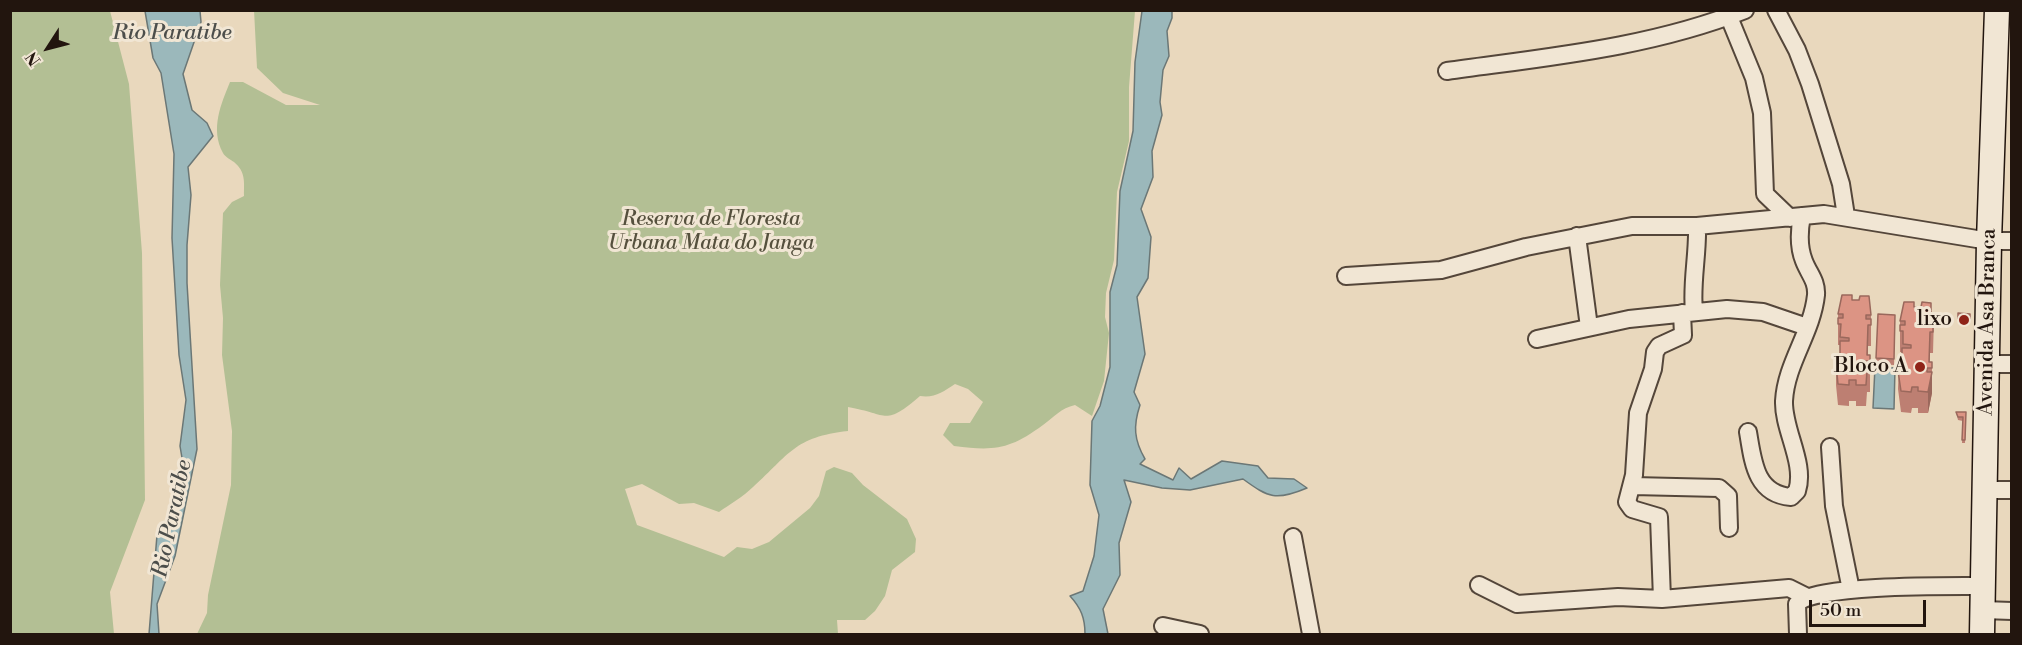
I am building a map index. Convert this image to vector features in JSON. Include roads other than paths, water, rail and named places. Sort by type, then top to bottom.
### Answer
[{"type":"street","points":[[1776,10],[1797,50],[1810,84],[1841,184],[1846,216]]},
{"type":"street","name":"Avenida Asa Branca","points":[[1982,634],[1987,364],[2000,241],[1997,10]]},
{"type":"street","points":[[1447,71],[1628,45],[1737,14],[1762,113],[1766,194],[1796,217],[1801,249],[1816,286],[1807,327],[1789,370],[1784,402],[1799,474],[1797,491],[1791,497],[1772,493],[1760,480],[1755,469],[1748,432]]},
{"type":"street","points":[[1346,276],[1441,270],[1577,236],[1632,226],[1697,226],[1796,217],[1846,216],[1862,222],[1934,230],[2000,241]]},
{"type":"street","points":[[1662,599],[1659,517],[1630,508],[1627,502],[1633,486],[1636,425],[1653,369],[1655,352],[1659,346],[1683,335],[1698,257],[1697,226]]},
{"type":"street","points":[[1577,236],[1589,327]]},
{"type":"street","points":[[1537,339],[1589,327],[1688,313],[1751,310],[1807,327]]},
{"type":"street","points":[[1987,364],[2012,364]]},
{"type":"street","points":[[1830,447],[1834,506],[1851,590]]},
{"type":"street","points":[[1633,486],[1719,488],[1728,496],[1730,528]]},
{"type":"street","points":[[1985,490],[2012,490]]},
{"type":"street","points":[[1293,537],[1311,634]]},
{"type":"street","points":[[1479,585],[1517,604],[1618,597],[1662,599],[1789,588],[1807,597]]},
{"type":"street","points":[[1798,634],[1797,604],[1807,597],[1851,590],[1984,586]]},
{"type":"street","points":[[1983,610],[2012,611]]},
{"type":"street","points":[[1163,626],[1200,634]]},
{"type":"water","name":"Rio Paratibe","points":[[145,11],[200,11],[201,22],[183,74],[192,110],[207,123],[213,136],[188,167],[191,195],[187,283],[197,449],[175,556],[157,604],[159,634],[149,634],[157,535],[165,526],[174,506],[183,464],[180,446],[186,400],[179,355],[172,238],[174,154],[161,73],[153,58]]},
{"type":"water","points":[[1142,11],[1172,11],[1172,18],[1167,31],[1169,56],[1163,70],[1160,102],[1162,115],[1152,151],[1153,177],[1141,209],[1151,237],[1148,278],[1137,297],[1145,354],[1134,392],[1140,405],[1136,420],[1137,439],[1145,459],[1140,464],[1173,480],[1179,468],[1191,479],[1222,461],[1258,466],[1268,478],[1294,479],[1307,488],[1288,495],[1273,496],[1243,479],[1190,490],[1162,488],[1124,480],[1131,502],[1119,543],[1120,575],[1103,609],[1108,634],[1085,634],[1082,614],[1070,596],[1083,591],[1094,556],[1099,515],[1090,485],[1092,421],[1100,406],[1110,367],[1110,292],[1117,265],[1120,191],[1133,131],[1135,62]]},
{"type":"water","points":[[1875,367],[1895,368],[1894,409],[1873,408]]},
{"type":"place","name":"lixo","points":[[1964,320]]},
{"type":"place","name":"Bloco A","points":[[1920,367]]},
{"type":"park label","name":"Reserva de Floresta Urbana Mata do Janga","points":[[711,232]]}]
